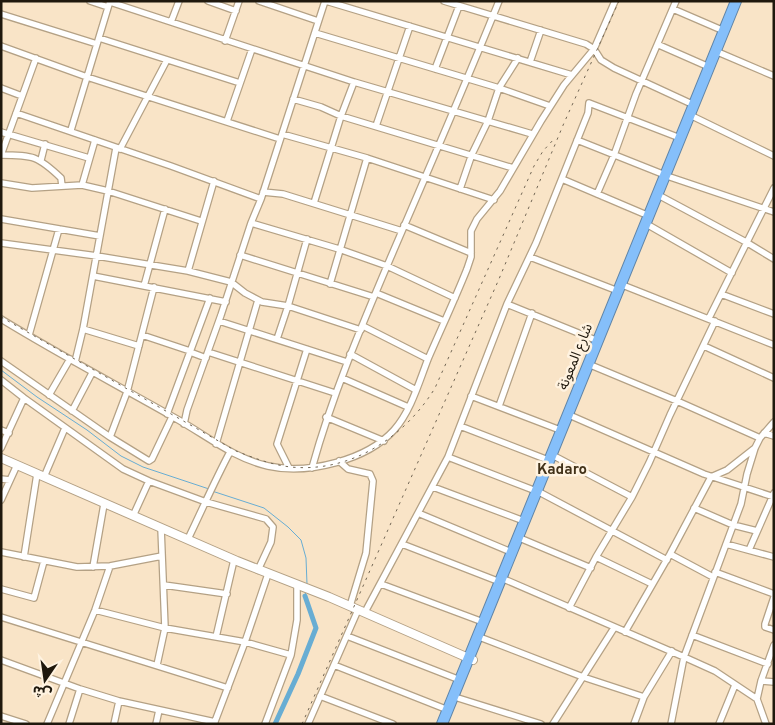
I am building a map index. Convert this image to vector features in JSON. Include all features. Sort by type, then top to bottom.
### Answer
[{"type":"highway","name":"شارع المعونة","points":[[448,724],[483,622],[522,538],[598,341],[720,53],[736,1]]},
{"type":"highway","name":"شارع المعونة","points":[[649,221],[662,196],[680,138],[692,116],[694,105],[724,31],[741,1]]},
{"type":"highway","name":"شارع المعونة","points":[[552,459],[560,430],[570,415],[593,366],[621,289]]},
{"type":"highway","name":"شارع المعونة","points":[[442,724],[460,680],[482,638],[503,581],[511,552],[524,521],[534,504]]},
{"type":"street","points":[[90,1],[109,3],[387,93],[454,110],[532,134]]},
{"type":"street","points":[[171,22],[179,1]]},
{"type":"street","points":[[208,1],[236,11]]},
{"type":"street","points":[[225,41],[239,1]]},
{"type":"street","points":[[259,1],[318,22]]},
{"type":"street","points":[[184,424],[187,410],[226,302],[231,282],[261,199],[326,1],[572,75]]},
{"type":"street","points":[[444,1],[577,40],[594,49],[601,60],[694,105]]},
{"type":"street","points":[[312,468],[326,417],[350,354],[468,79],[499,1]]},
{"type":"street","points":[[1,319],[170,415],[230,452],[259,464],[289,468],[312,468],[374,448],[384,441],[396,428],[416,390],[467,269],[474,226],[482,212],[494,200],[550,106],[572,75],[594,49],[615,1]]},
{"type":"street","points":[[598,194],[642,81],[659,45],[676,1]]},
{"type":"street","points":[[71,130],[109,3]]},
{"type":"street","points":[[435,69],[459,6]]},
{"type":"street","points":[[673,9],[724,31]]},
{"type":"street","points":[[1,14],[97,44]]},
{"type":"street","points":[[376,126],[410,26]]},
{"type":"street","points":[[530,62],[541,30]]},
{"type":"street","points":[[315,33],[499,88],[550,106]]},
{"type":"street","points":[[99,38],[240,83]]},
{"type":"street","points":[[659,45],[709,67]]},
{"type":"street","points":[[1,46],[148,97],[227,121],[367,158],[494,200]]},
{"type":"street","points":[[227,121],[252,50]]},
{"type":"street","points":[[720,53],[774,76]]},
{"type":"street","points":[[36,58],[1,155],[31,156],[41,160],[61,178],[62,186]]},
{"type":"street","points":[[460,188],[472,154],[488,121],[499,88],[518,58]]},
{"type":"street","points":[[49,395],[72,361],[83,330],[108,191],[118,148],[167,60]]},
{"type":"street","points":[[314,203],[341,116],[354,82]]},
{"type":"street","points":[[1,88],[22,96]]},
{"type":"street","points":[[293,100],[321,107],[341,116],[472,154],[513,168]]},
{"type":"street","points":[[308,724],[347,636],[381,584],[448,458],[507,304],[530,257],[562,179],[588,113],[589,103],[680,138]]},
{"type":"street","points":[[16,113],[71,130],[261,199]]},
{"type":"street","points":[[692,116],[774,156]]},
{"type":"street","points":[[1,132],[89,158]]},
{"type":"street","points":[[82,185],[95,140]]},
{"type":"street","points":[[577,140],[668,176],[774,212]]},
{"type":"street","points":[[41,160],[45,144]]},
{"type":"street","points":[[330,284],[339,248],[367,158]]},
{"type":"street","points":[[562,179],[598,194],[649,221],[732,273]]},
{"type":"street","points":[[188,271],[214,181]]},
{"type":"street","points":[[1,183],[32,188],[82,185],[108,191],[201,221]]},
{"type":"street","points":[[709,318],[774,188]]},
{"type":"street","points":[[263,192],[283,194],[403,228],[471,253]]},
{"type":"street","points":[[662,196],[774,259]]},
{"type":"street","points":[[144,286],[166,209]]},
{"type":"street","points":[[1,219],[100,236]]},
{"type":"street","points":[[251,223],[339,248],[387,266],[454,298]]},
{"type":"street","points":[[29,335],[59,229]]},
{"type":"street","points":[[277,340],[307,240]]},
{"type":"street","points":[[1,243],[150,264],[231,282],[258,300],[288,306],[362,328],[428,359]]},
{"type":"street","points":[[240,255],[330,284],[375,295],[444,321]]},
{"type":"street","points":[[530,257],[709,318],[774,345]]},
{"type":"street","points":[[93,276],[226,302]]},
{"type":"street","points":[[110,437],[127,392],[154,287]]},
{"type":"street","points":[[721,294],[774,314]]},
{"type":"street","points":[[1,361],[110,437],[146,460],[151,461],[170,415],[210,298]]},
{"type":"street","points":[[216,444],[258,300]]},
{"type":"street","points":[[507,304],[598,341]]},
{"type":"street","points":[[499,406],[532,313]]},
{"type":"street","points":[[219,321],[347,362]]},
{"type":"street","points":[[569,608],[632,496],[716,321]]},
{"type":"street","points":[[83,330],[139,346]]},
{"type":"street","points":[[142,335],[190,352],[240,364],[335,393]]},
{"type":"street","points":[[704,346],[774,378]]},
{"type":"street","points":[[289,468],[277,444],[307,349]]},
{"type":"street","points":[[350,354],[416,390]]},
{"type":"street","points":[[593,366],[762,435],[774,436]]},
{"type":"street","points":[[72,411],[92,372]]},
{"type":"street","points":[[342,378],[408,407]]},
{"type":"street","points":[[1,380],[123,469],[148,481],[266,519],[273,525],[271,542],[258,570]]},
{"type":"street","points":[[471,396],[560,430]]},
{"type":"street","points":[[1,448],[24,398]]},
{"type":"street","points":[[570,415],[711,477],[773,495],[749,550]]},
{"type":"street","points":[[326,417],[384,441]]},
{"type":"street","points":[[671,724],[684,657],[741,504],[755,448],[762,435],[774,422]]},
{"type":"street","points":[[460,426],[552,459],[632,496]]},
{"type":"street","points":[[24,557],[41,475],[65,428]]},
{"type":"street","points":[[1,430],[8,432]]},
{"type":"street","points":[[625,632],[711,477],[727,470],[755,448]]},
{"type":"street","points":[[188,539],[207,500],[212,485],[230,452]]},
{"type":"street","points":[[1,458],[234,560],[362,611],[471,659]]},
{"type":"street","points":[[448,458],[539,492],[668,557],[774,595],[765,627],[774,630]]},
{"type":"street","points":[[338,461],[348,469],[370,474],[373,481],[366,553],[350,606]]},
{"type":"street","points":[[1,500],[17,465]]},
{"type":"street","points":[[1,479],[10,480]]},
{"type":"street","points":[[133,516],[148,481]]},
{"type":"street","points":[[432,487],[524,521]]},
{"type":"street","points":[[93,567],[104,504]]},
{"type":"street","points":[[694,508],[733,525],[757,531]]},
{"type":"street","points":[[418,513],[511,552]]},
{"type":"street","points":[[157,665],[165,628],[161,528]]},
{"type":"street","points":[[522,538],[590,568]]},
{"type":"street","points":[[402,544],[503,581],[672,651],[715,672],[758,699]]},
{"type":"street","points":[[726,544],[774,557]]},
{"type":"street","points":[[1,552],[77,568],[110,566],[162,556]]},
{"type":"street","points":[[596,557],[652,584]]},
{"type":"street","points":[[216,637],[234,560]]},
{"type":"street","points":[[1,589],[34,598],[44,561]]},
{"type":"street","points":[[47,724],[95,610],[110,566]]},
{"type":"street","points":[[1,660],[119,701],[214,723],[245,642],[268,574]]},
{"type":"street","points":[[381,584],[483,622]]},
{"type":"street","points":[[164,585],[227,594]]},
{"type":"street","points":[[265,724],[291,655],[300,586]]},
{"type":"street","points":[[95,610],[165,628],[245,642],[291,655]]},
{"type":"street","points":[[1,617],[228,688]]},
{"type":"street","points":[[553,724],[614,628]]},
{"type":"street","points":[[347,636],[460,680]]},
{"type":"street","points":[[692,636],[768,664]]},
{"type":"street","points":[[482,638],[583,677],[644,697]]},
{"type":"street","points":[[766,724],[758,699],[774,646]]},
{"type":"street","points":[[634,724],[644,697],[672,651]]},
{"type":"street","points":[[334,665],[448,710]]},
{"type":"street","points":[[762,681],[774,682]]},
{"type":"street","points":[[719,724],[735,685]]},
{"type":"street","points":[[70,724],[80,689]]},
{"type":"street","points":[[320,696],[393,724]]},
{"type":"street","points":[[458,698],[541,724]]},
{"type":"street","points":[[114,724],[119,701]]},
{"type":"street","points":[[156,724],[159,710]]},
{"type":"street","points":[[1,716],[26,724]]},
{"type":"waterway","points":[[1,370],[121,456],[143,467],[209,489]]},
{"type":"waterway","points":[[212,491],[264,508],[288,527],[301,540],[306,558],[307,584]]},
{"type":"waterway","points":[[305,596],[306,591]]},
{"type":"waterway","points":[[275,724],[298,674],[316,628],[305,596]]},
{"type":"railway","points":[[302,724],[499,279],[564,123],[619,1]]},
{"type":"railway","points":[[1,317],[236,451],[256,459],[291,467],[313,467],[335,464],[355,458],[392,436],[423,406],[435,388],[534,166],[543,151],[554,139]]},
{"type":"district","name":"Kadaro","points":[[562,470]]}]
